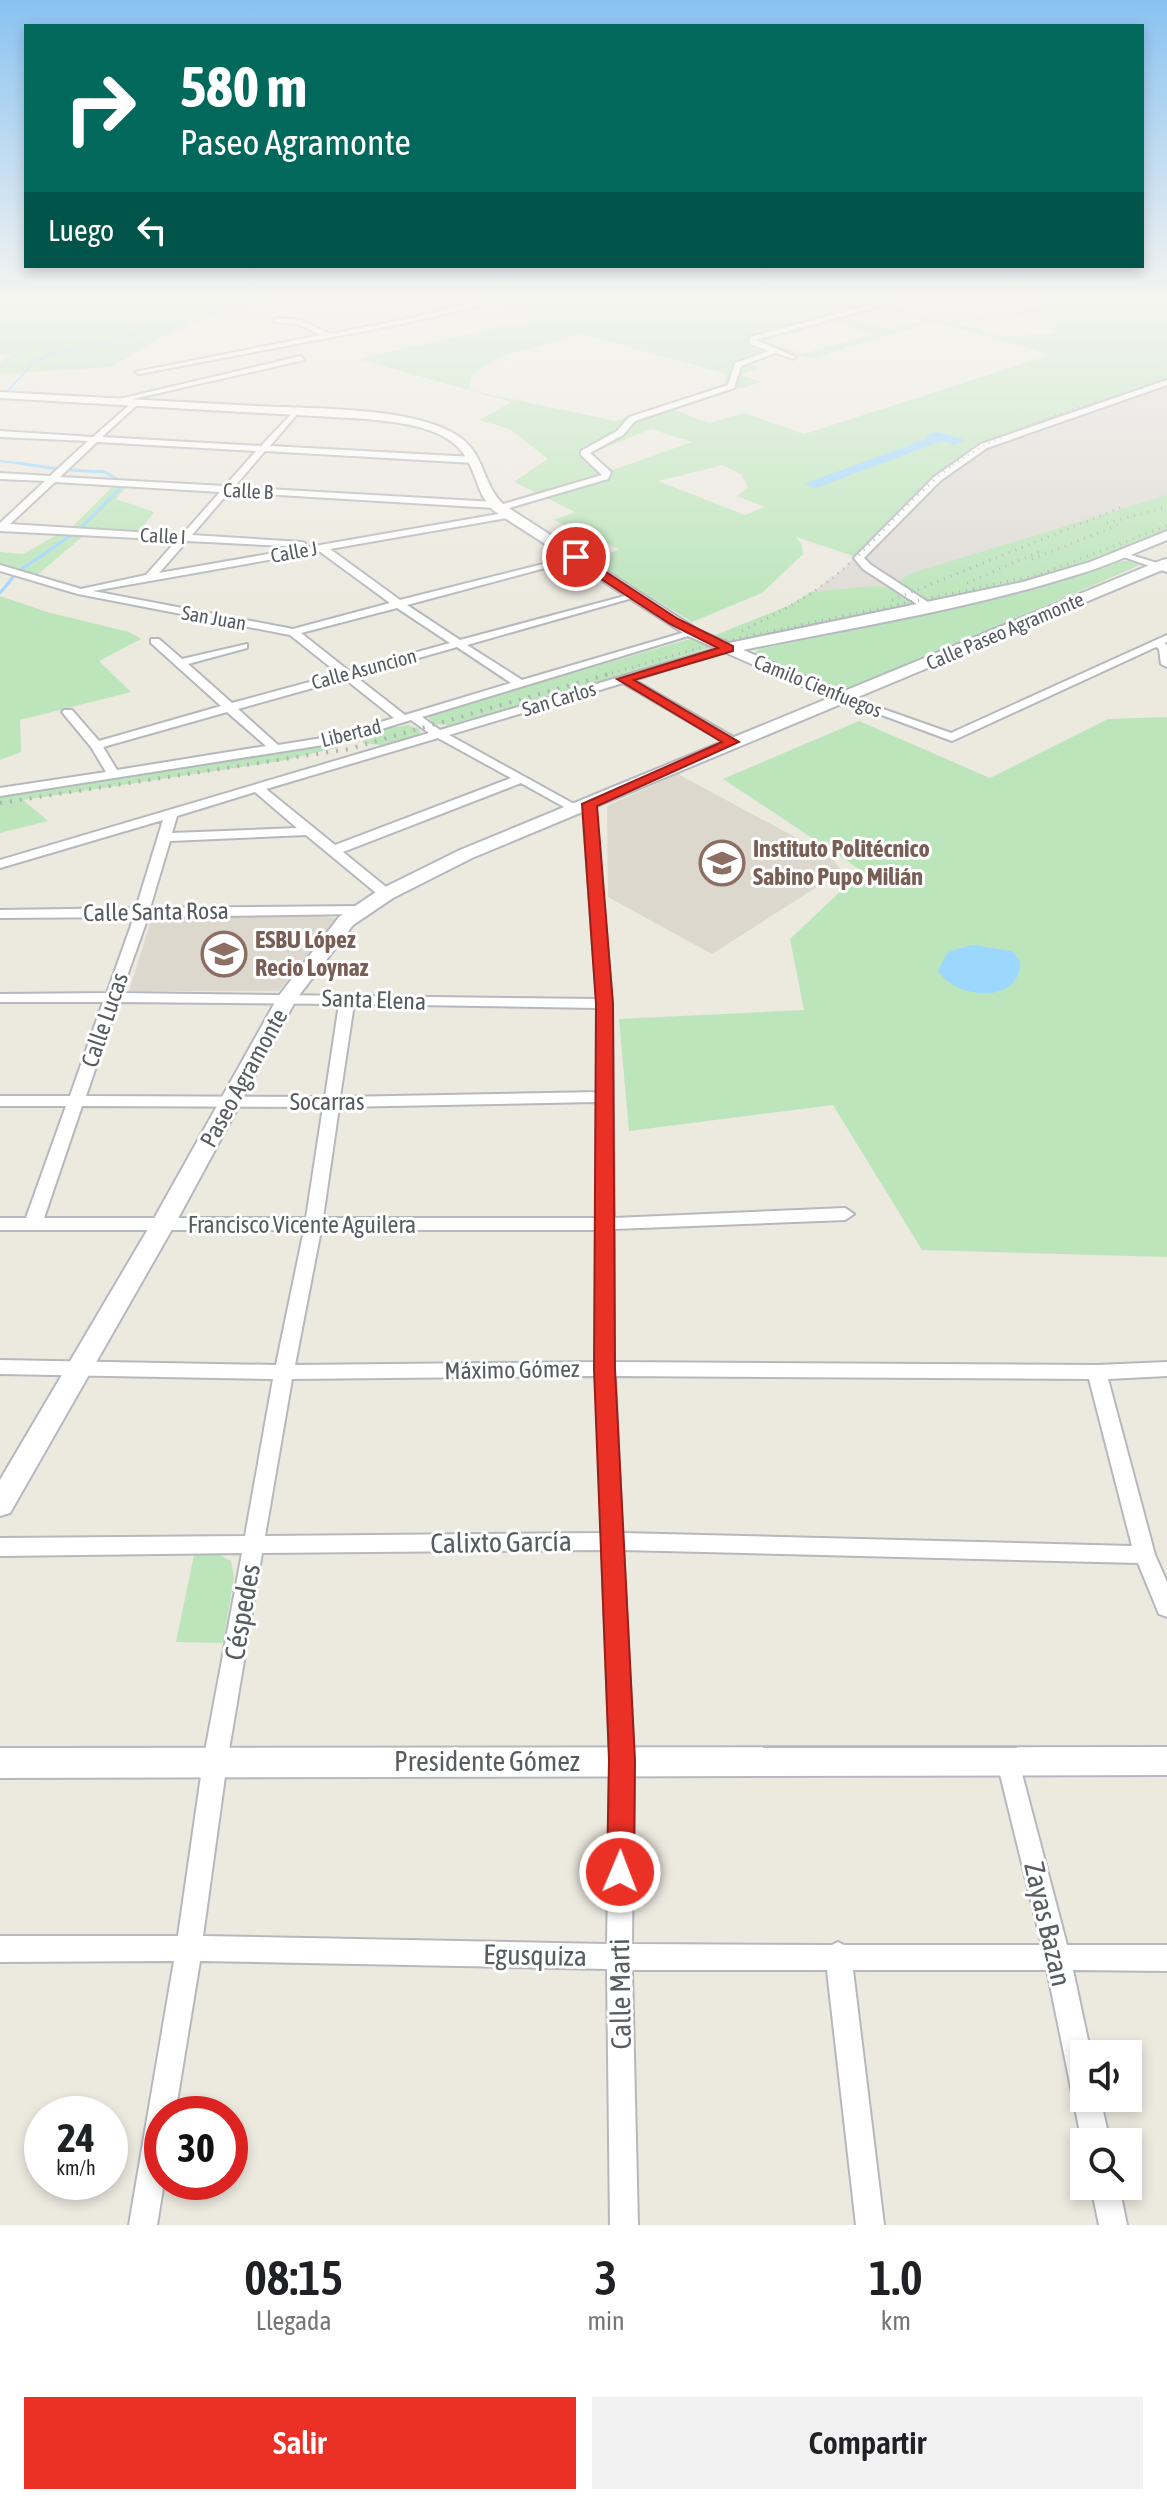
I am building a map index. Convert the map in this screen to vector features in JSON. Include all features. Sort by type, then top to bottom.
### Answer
[{"type":"street","name":"Camilo Cienfuegos","points":[[132,402],[367,416],[422,426],[452,438],[474,460],[482,490],[501,509],[693,633],[842,698],[952,737],[1162,640]]},
{"type":"street","points":[[1,527],[135,402]]},
{"type":"street","points":[[501,509],[605,477],[608,474],[584,453],[588,448],[620,433],[632,419],[683,402]]},
{"type":"street","points":[[930,608],[867,567],[859,558],[921,494],[984,446],[1110,402]]},
{"type":"street","points":[[150,577],[295,412]]},
{"type":"street","points":[[0,434],[474,460]]},
{"type":"street","name":"Calle B","points":[[0,476],[501,509]]},
{"type":"street","name":"Calle J","points":[[78,591],[323,547],[501,509]]},
{"type":"street","name":"Calle I","points":[[1,527],[323,547]]},
{"type":"street","name":"San Carlos","points":[[0,864],[729,648],[930,608],[1071,573],[1167,535]]},
{"type":"street","points":[[323,547],[398,604],[520,684]]},
{"type":"street","points":[[1121,553],[1164,566]]},
{"type":"street","points":[[293,632],[576,557]]},
{"type":"street","name":"Calle Paseo Agramonte","points":[[842,698],[1164,566]]},
{"type":"street","name":"San Juan","points":[[0,568],[78,591],[293,632],[345,674],[408,718],[521,779],[583,806]]},
{"type":"street","name":"Calle Asuncion","points":[[96,745],[632,595]]},
{"type":"street","name":"Libertad","points":[[0,792],[347,736],[693,633]]},
{"type":"street","points":[[1162,640],[1167,664]]},
{"type":"street","points":[[155,641],[276,749]]},
{"type":"street","points":[[180,663],[243,646]]},
{"type":"street","points":[[624,679],[733,742]]},
{"type":"street","name":"Paseo Agramonte","points":[[0,1505],[163,1224],[288,997],[346,921],[428,871],[842,698]]},
{"type":"street","points":[[68,712],[96,745],[114,774]]},
{"type":"street","points":[[347,736],[372,754]]},
{"type":"street","points":[[335,850],[521,779]]},
{"type":"street","points":[[257,788],[386,894]]},
{"type":"street","name":"Calle Marti","points":[[583,806],[605,1004],[605,1369],[622,1760],[619,1957],[624,2225]]},
{"type":"street","name":"Calle Lucas","points":[[33,1224],[142,913],[171,814]]},
{"type":"street","points":[[164,837],[309,831]]},
{"type":"street","name":"Calle Santa Rosa","points":[[0,914],[361,910]]},
{"type":"street","name":"Santa Elena","points":[[0,998],[288,997],[347,1001],[605,1004]]},
{"type":"street","name":"Céspedes","points":[[143,2225],[189,1948],[215,1762],[313,1226],[347,1001]]},
{"type":"street","name":"Socarras","points":[[0,1101],[331,1102],[606,1097]]},
{"type":"street","name":"Francisco Vicente Aguilera","points":[[0,1224],[603,1224],[845,1214]]},
{"type":"street","name":"Máximo Gómez","points":[[0,1367],[82,1366],[284,1372],[605,1369],[1097,1372],[1167,1369]]},
{"type":"street","points":[[1097,1372],[1145,1555],[1167,1608]]},
{"type":"street","name":"Calixto García","points":[[0,1547],[612,1541],[1145,1555]]},
{"type":"street","name":"Presidente Gómez","points":[[0,1763],[1167,1761]]},
{"type":"street","name":"Zayas Bazan","points":[[1009,1762],[1074,2040]]},
{"type":"street","name":"Egusquiza","points":[[0,1949],[189,1948],[619,1957],[1167,1958]]},
{"type":"street","points":[[838,1955],[870,2225]]},
{"type":"street","points":[[1108,2200],[1113,2225]]},
{"type":"shaded area","points":[[1114,402],[1167,402],[1167,535],[1071,573],[729,648],[714,644],[795,605],[843,569],[927,484],[978,447]]},
{"type":"shaded area","name":"Instituto Politécnico Sabino Pupo Milián","points":[[678,774],[830,856],[842,871],[712,954],[608,897],[607,806]]},
{"type":"shaded area","name":"ESBU López Recio Loynaz","points":[[152,917],[336,918],[279,991],[129,991]]},
{"type":"green space","points":[[512,402],[525,402],[615,421],[675,402],[695,402],[671,409],[709,423],[744,413],[804,434],[905,402],[1109,402],[978,447],[927,484],[859,558],[796,537],[802,545],[803,554],[762,593],[692,622],[592,561],[619,549],[553,520],[575,512],[514,482],[548,459],[510,429],[479,420]],"holes":[[[651,429],[692,442],[613,470],[590,454]],[[722,465],[741,474],[748,488],[737,496],[765,507],[745,515],[658,481]]]},
{"type":"green space","points":[[113,486],[126,487],[116,499],[154,512],[139,532],[71,528]]},
{"type":"green space","points":[[1167,495],[1167,531],[1055,573],[936,603],[927,602],[899,581],[909,574]]},
{"type":"green space","points":[[64,531],[88,532],[37,575],[0,565],[0,552],[23,554]]},
{"type":"green space","points":[[1115,561],[1140,565],[848,691],[842,692],[752,655],[759,649],[960,607],[1077,576]]},
{"type":"green space","points":[[888,587],[914,603],[912,606],[731,643],[713,636],[788,606],[811,592]]},
{"type":"green space","points":[[0,596],[47,612],[129,632],[141,639],[99,661],[131,692],[20,720],[21,752],[0,760]]},
{"type":"green space","points":[[693,638],[711,647],[449,725],[434,724],[429,719],[429,715]]},
{"type":"green space","points":[[1167,717],[1167,1257],[922,1250],[833,1105],[629,1131],[619,1019],[804,1010],[790,939],[862,871],[723,779],[859,721],[990,778],[1108,719]]},
{"type":"green space","points":[[408,725],[420,729],[420,734],[381,745],[363,743],[363,738],[375,731]]},
{"type":"green space","points":[[327,743],[340,747],[281,761],[23,800],[48,821],[0,833],[0,795]]},
{"type":"green space","points":[[218,1554],[231,1561],[234,1577],[223,1643],[176,1642],[194,1555]]},
{"type":"water","points":[[937,432],[966,440],[954,445],[942,441],[816,488],[804,484],[928,438],[925,436]]},
{"type":"water","points":[[972,945],[1012,951],[1020,961],[1018,975],[1010,985],[999,991],[972,992],[946,980],[938,970],[948,952]]},
{"type":"waterway","points":[[0,461],[28,464]]},
{"type":"waterway","points":[[18,463],[28,464]]},
{"type":"waterway","points":[[28,464],[32,465]]},
{"type":"waterway","points":[[28,464],[58,469]]},
{"type":"waterway","points":[[71,470],[105,472],[122,482]]},
{"type":"waterway","points":[[80,529],[121,487]]},
{"type":"waterway","points":[[19,571],[76,532]]},
{"type":"waterway","points":[[0,593],[14,576]]},
{"type":"railway","points":[[953,465],[1029,425],[1097,402]]},
{"type":"railway","points":[[742,631],[794,604],[831,579],[955,463]]},
{"type":"railway","points":[[892,600],[1122,507]]},
{"type":"railway","points":[[1107,523],[1167,507]]},
{"type":"railway","points":[[1032,559],[1121,524]]},
{"type":"railway","points":[[612,673],[724,641],[1038,575],[1167,526]]},
{"type":"railway","points":[[967,583],[1041,551]]},
{"type":"railway","points":[[0,803],[349,749],[612,673]]},
{"type":"railway","points":[[605,675],[612,673]]},
{"type":"place","name":"Instituto Politécnico Sabino Pupo Milián","points":[[722,863]]},
{"type":"place","name":"ESBU López Recio Loynaz","points":[[224,954]]},
{"type":"route","points":[[576,557],[674,622],[714,644],[729,648],[624,679],[733,742],[589,804],[605,1004],[605,1369],[622,1760],[620,1872]]}]
